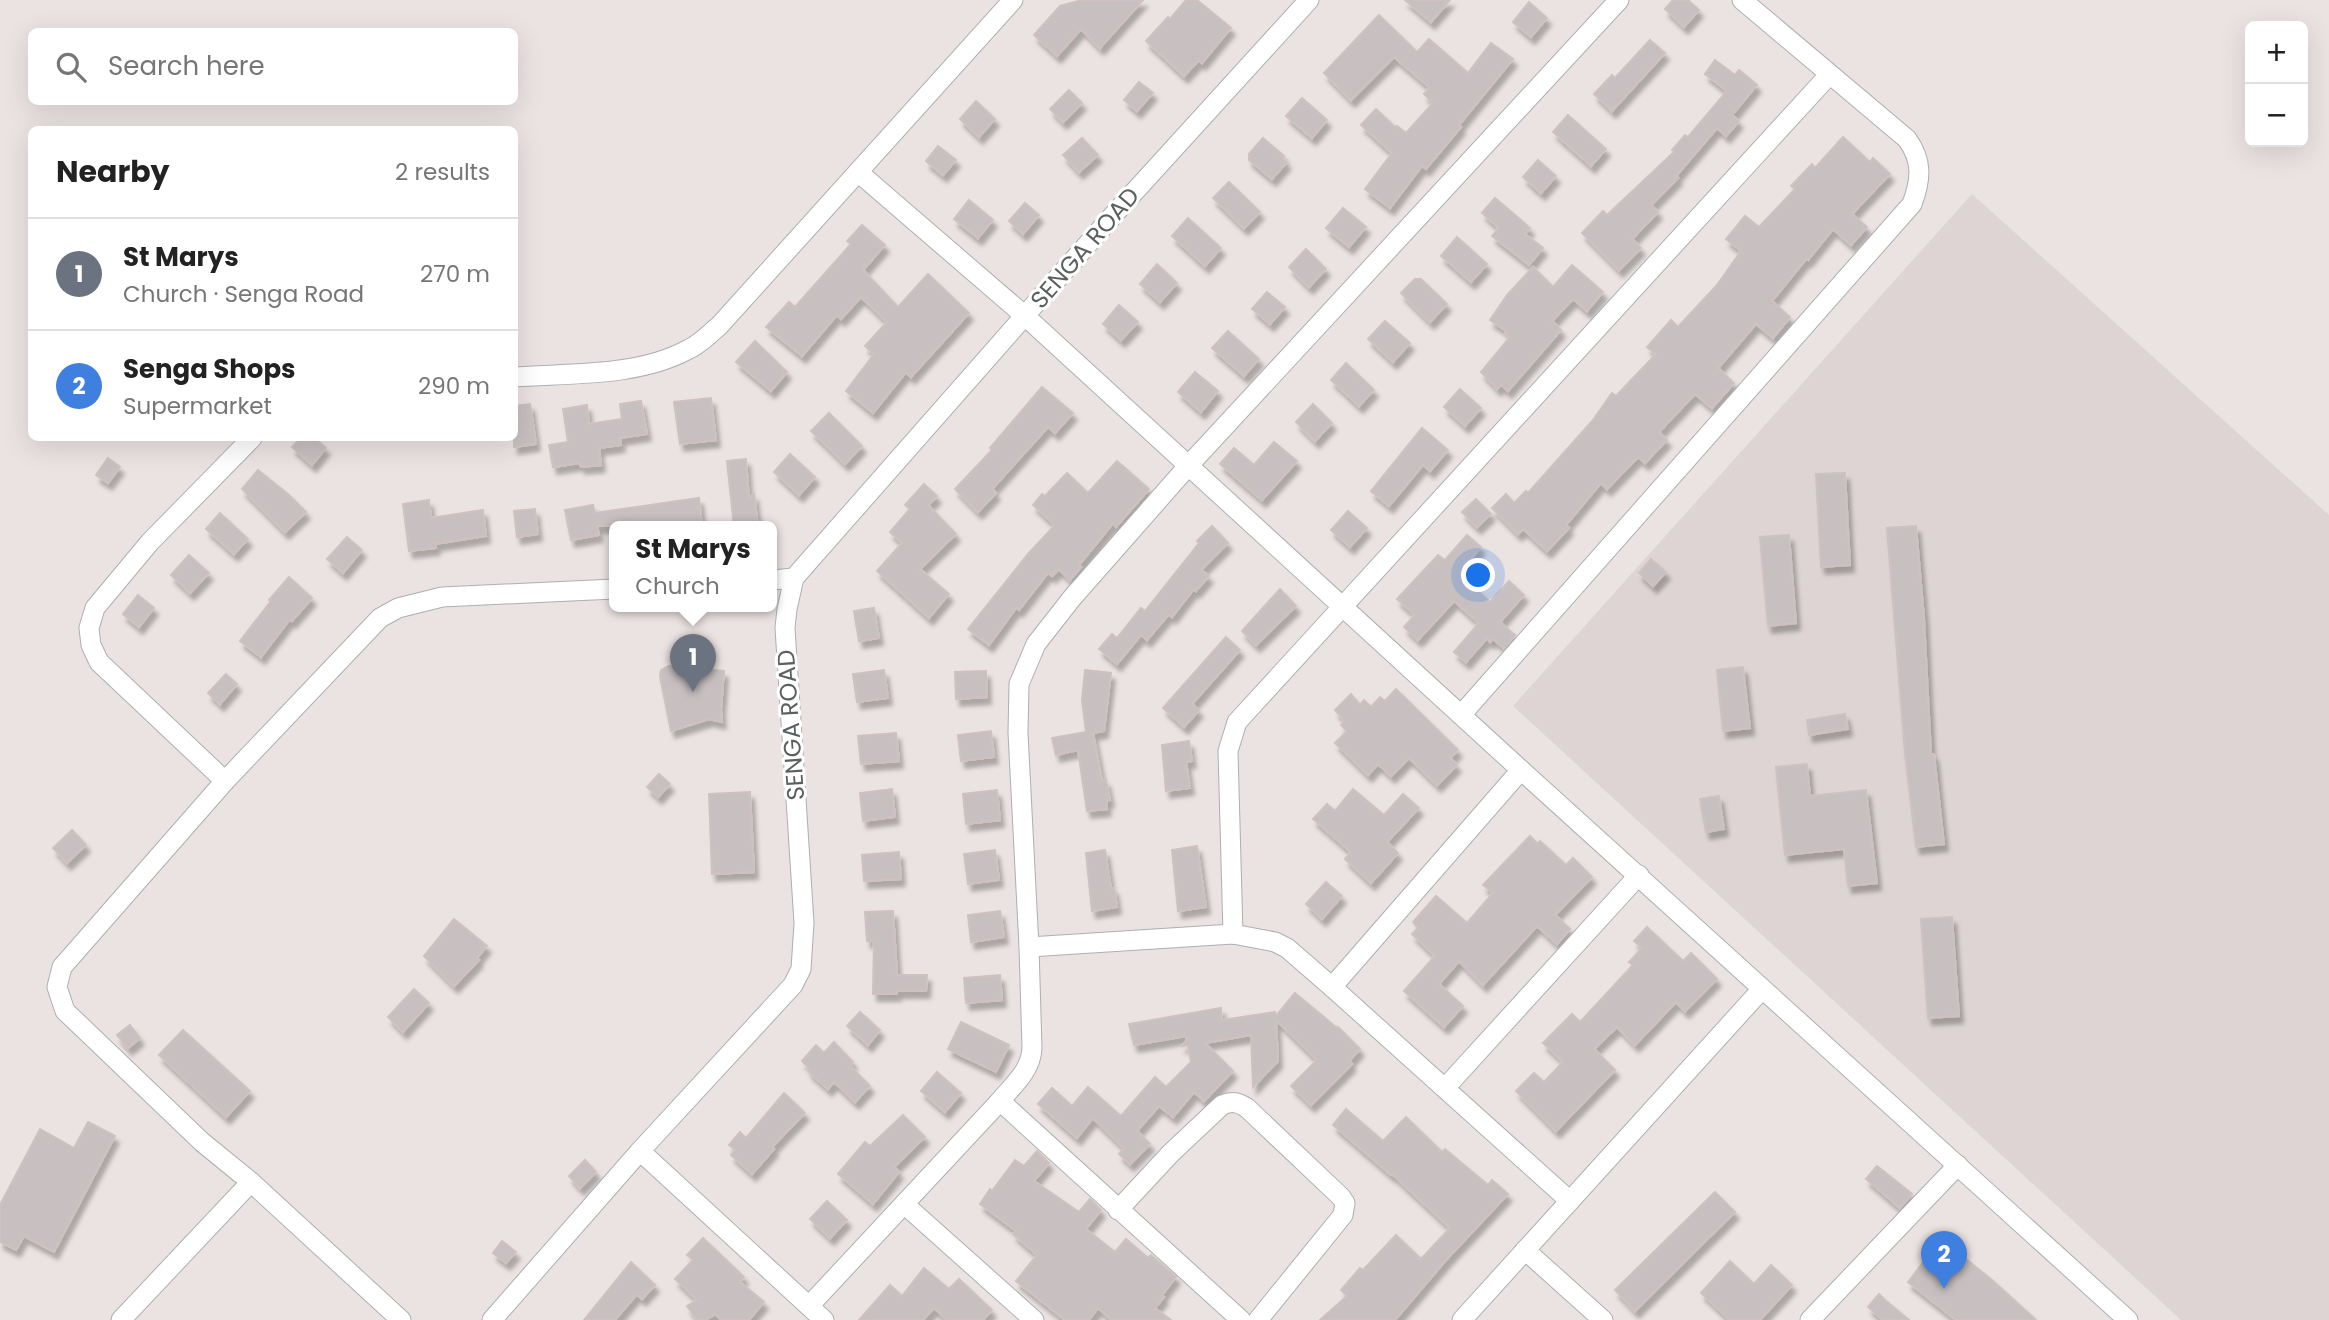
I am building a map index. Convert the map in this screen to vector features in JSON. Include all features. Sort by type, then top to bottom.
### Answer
[{"type":"street","points":[[518,377],[628,369],[690,349],[719,326],[1013,0]]},
{"type":"street","name":"SENGA ROAD","points":[[492,1320],[640,1151],[793,985],[801,969],[804,923],[785,628],[794,578],[1116,212],[1309,0]]},
{"type":"street","points":[[809,1306],[1000,1101],[1026,1071],[1030,1062],[1032,1048],[1029,947],[1018,733],[1019,684],[1036,645],[1072,598],[1189,465],[1619,0]]},
{"type":"street","points":[[1461,715],[1912,204],[1921,173],[1913,148],[1907,139],[1742,0]]},
{"type":"street","points":[[1233,934],[1228,751],[1233,730],[1241,716],[1829,75]]},
{"type":"street","points":[[858,172],[1025,316],[2128,1320]]},
{"type":"street","points":[[225,781],[99,662],[91,645],[89,628],[95,608],[150,542],[249,441]]},
{"type":"street","points":[[777,580],[794,578]]},
{"type":"street","points":[[401,1320],[251,1182],[202,1142],[65,1011],[57,987],[62,967],[225,781],[380,618],[398,608],[442,597],[609,589]]},
{"type":"street","points":[[1332,987],[1521,770]]},
{"type":"street","points":[[1445,1088],[1639,875]]},
{"type":"street","points":[[1029,947],[1233,934],[1275,942],[1287,948],[1332,987],[1570,1201]]},
{"type":"street","points":[[1462,1320],[1762,989]]},
{"type":"street","points":[[1000,1101],[1241,1320]]},
{"type":"street","points":[[1118,1210],[1171,1153],[1222,1105],[1240,1103],[1247,1108],[1341,1197],[1345,1209],[1343,1215],[1258,1320]]},
{"type":"street","points":[[640,1151],[824,1320]]},
{"type":"street","points":[[1810,1320],[1958,1165]]},
{"type":"street","points":[[121,1320],[251,1182]]},
{"type":"street","points":[[904,1204],[1034,1320]]},
{"type":"street","points":[[1525,1250],[1603,1320]]},
{"type":"shaded area","points":[[1972,194],[2329,515],[2329,1320],[2181,1320],[1513,706]]},
{"type":"building","points":[[1082,0],[1143,0],[1100,48],[1081,29],[1057,56],[1034,35],[1060,6]]},
{"type":"building","points":[[1186,0],[1197,0],[1231,28],[1202,63],[1199,60],[1184,76],[1146,41]]},
{"type":"building","points":[[1405,0],[1450,0],[1431,22]]},
{"type":"building","points":[[1673,0],[1688,0],[1699,10],[1684,27],[1665,9]]},
{"type":"building","points":[[1529,2],[1547,18],[1531,37],[1513,22]]},
{"type":"building","points":[[1379,15],[1417,52],[1429,39],[1468,73],[1491,43],[1513,59],[1459,125],[1461,127],[1426,169],[1422,166],[1390,208],[1365,189],[1392,153],[1361,125],[1376,109],[1395,127],[1406,133],[1433,103],[1424,94],[1430,88],[1394,57],[1351,100],[1324,73]]},
{"type":"building","points":[[1650,40],[1665,53],[1612,111],[1594,94],[1612,75],[1615,78]]},
{"type":"building","points":[[1715,60],[1735,75],[1739,70],[1757,85],[1732,115],[1739,121],[1726,136],[1717,128],[1676,176],[1678,178],[1651,205],[1658,212],[1632,239],[1641,248],[1619,270],[1582,233],[1603,211],[1607,215],[1674,152],[1672,150],[1685,135],[1688,137],[1727,91],[1705,74]]},
{"type":"building","points":[[1139,82],[1153,93],[1137,111],[1124,100]]},
{"type":"building","points":[[1069,90],[1082,103],[1063,122],[1050,109]]},
{"type":"building","points":[[1302,98],[1327,120],[1312,138],[1286,116]]},
{"type":"building","points":[[976,101],[995,119],[979,137],[960,119]]},
{"type":"building","points":[[1568,115],[1606,149],[1591,166],[1553,132]]},
{"type":"building","points":[[1843,137],[1870,162],[1873,158],[1890,174],[1852,214],[1867,227],[1851,245],[1833,229],[1808,260],[1806,259],[1772,301],[1790,317],[1773,338],[1756,324],[1718,368],[1734,383],[1712,408],[1695,394],[1659,432],[1667,440],[1645,463],[1638,457],[1607,489],[1601,483],[1566,525],[1569,528],[1547,551],[1523,529],[1518,534],[1492,508],[1506,494],[1514,503],[1526,491],[1528,493],[1593,420],[1612,393],[1616,396],[1656,354],[1647,347],[1671,320],[1678,327],[1717,285],[1741,251],[1726,239],[1745,216],[1759,227],[1795,189],[1791,186],[1812,164],[1815,168]]},
{"type":"building","points":[[1082,138],[1098,155],[1079,172],[1063,155]]},
{"type":"building","points":[[1263,138],[1284,156],[1282,159],[1287,162],[1272,179],[1249,160],[1249,154]]},
{"type":"building","points":[[938,146],[956,160],[943,175],[926,161]]},
{"type":"building","points":[[1538,160],[1556,176],[1541,193],[1523,177]]},
{"type":"building","points":[[1229,182],[1260,212],[1244,228],[1213,198]]},
{"type":"building","points":[[1495,198],[1530,228],[1525,234],[1543,248],[1529,265],[1492,236],[1499,228],[1482,213]]},
{"type":"building","points":[[969,200],[993,220],[978,238],[954,219]]},
{"type":"building","points":[[1025,203],[1039,215],[1023,234],[1009,221]]},
{"type":"building","points":[[1343,208],[1366,227],[1349,247],[1326,228]]},
{"type":"building","points":[[1188,218],[1221,248],[1205,266],[1172,236]]},
{"type":"building","points":[[862,225],[885,245],[863,270],[898,307],[928,274],[969,313],[911,377],[906,372],[873,413],[846,391],[874,354],[865,346],[887,322],[861,297],[841,319],[837,315],[802,356],[766,327],[789,302],[795,307],[851,244],[847,241]]},
{"type":"building","points":[[1457,237],[1487,264],[1471,282],[1441,256]]},
{"type":"building","points":[[1306,249],[1326,269],[1309,287],[1289,267]]},
{"type":"building","points":[[1157,264],[1177,283],[1160,302],[1140,284]]},
{"type":"building","points":[[1572,265],[1603,292],[1587,311],[1573,299],[1552,321],[1561,330],[1508,391],[1501,385],[1497,389],[1481,372],[1510,337],[1490,320],[1507,295],[1533,267],[1553,287]]},
{"type":"building","points":[[1415,279],[1421,279],[1447,304],[1430,322],[1401,293]]},
{"type":"building","points":[[1267,292],[1285,307],[1270,324],[1252,309]]},
{"type":"building","points":[[1119,305],[1138,322],[1121,340],[1103,324]]},
{"type":"building","points":[[1385,321],[1410,343],[1393,362],[1368,339]]},
{"type":"building","points":[[1228,331],[1259,359],[1244,376],[1212,348]]},
{"type":"building","points":[[755,341],[787,372],[771,391],[736,362]]},
{"type":"building","points":[[1346,363],[1374,390],[1359,406],[1331,380]]},
{"type":"building","points":[[1195,372],[1218,391],[1201,412],[1178,392]]},
{"type":"building","points":[[1042,387],[1073,413],[1055,433],[1048,427],[992,489],[996,493],[978,512],[955,489],[992,450],[990,448]]},
{"type":"building","points":[[1460,389],[1481,408],[1465,426],[1444,407]]},
{"type":"building","points":[[711,398],[716,440],[680,444],[674,402]]},
{"type":"building","points":[[641,401],[647,434],[620,438],[621,445],[599,448],[601,465],[581,467],[580,463],[553,467],[549,445],[568,442],[563,409],[587,405],[589,424],[622,419],[620,404]]},
{"type":"building","points":[[530,404],[536,444],[514,447],[514,441],[518,441],[518,406]]},
{"type":"building","points":[[1313,404],[1332,423],[1315,441],[1296,422]]},
{"type":"building","points":[[829,413],[862,446],[845,464],[811,431]]},
{"type":"building","points":[[1422,428],[1448,450],[1430,471],[1423,465],[1389,506],[1371,491]]},
{"type":"building","points":[[298,441],[318,441],[326,448],[312,465],[292,447]]},
{"type":"building","points":[[1274,442],[1297,461],[1262,500],[1220,464],[1234,448],[1254,465]]},
{"type":"building","points":[[790,454],[815,477],[799,495],[774,472]]},
{"type":"building","points":[[108,458],[120,467],[108,483],[96,475]]},
{"type":"building","points":[[746,459],[749,499],[754,494],[757,521],[733,521],[727,461]]},
{"type":"building","points":[[1117,461],[1149,489],[1116,527],[1113,523],[1070,580],[1059,569],[1052,576],[1048,573],[1019,610],[1016,608],[989,645],[968,629],[1028,554],[1055,525],[1033,505],[1042,494],[1045,496],[1067,473],[1088,493]]},
{"type":"building","points":[[258,470],[306,512],[285,532],[242,489]]},
{"type":"building","points":[[1845,473],[1850,565],[1821,567],[1816,474]]},
{"type":"building","points":[[924,484],[937,496],[928,505],[956,534],[920,569],[949,594],[929,618],[877,571],[902,543],[890,532],[910,509],[905,505]]},
{"type":"building","points":[[699,498],[701,521],[609,521],[609,526],[597,526],[599,535],[571,540],[565,510],[593,505],[595,513]]},
{"type":"building","points":[[1476,499],[1491,514],[1477,527],[1462,512]]},
{"type":"building","points":[[429,500],[431,518],[483,510],[486,536],[435,544],[436,548],[409,551],[403,504]]},
{"type":"building","points":[[535,509],[538,534],[517,537],[514,511]]},
{"type":"building","points":[[1348,511],[1367,528],[1350,547],[1331,530]]},
{"type":"building","points":[[220,513],[248,539],[234,554],[206,529]]},
{"type":"building","points":[[1212,526],[1228,543],[1201,570],[1209,576],[1196,591],[1194,589],[1172,617],[1169,614],[1147,640],[1141,635],[1117,664],[1099,649],[1112,634],[1117,638],[1141,608],[1145,611],[1199,543],[1197,541]]},
{"type":"building","points":[[1916,526],[1931,754],[1934,754],[1944,844],[1916,847],[1905,753],[1887,528]]},
{"type":"building","points":[[1467,535],[1481,547],[1459,573],[1490,602],[1509,581],[1524,595],[1500,622],[1515,635],[1504,648],[1493,639],[1490,642],[1487,638],[1466,662],[1454,652],[1479,623],[1454,601],[1418,640],[1404,627],[1415,615],[1397,599],[1438,555],[1445,560]]},
{"type":"building","points":[[1789,535],[1796,623],[1768,626],[1760,537]]},
{"type":"building","points":[[347,537],[362,550],[343,573],[327,559]]},
{"type":"building","points":[[189,555],[209,573],[190,593],[171,575]]},
{"type":"building","points":[[1651,559],[1666,572],[1653,586],[1639,573]]},
{"type":"building","points":[[289,577],[312,598],[292,621],[290,619],[261,657],[240,641]]},
{"type":"building","points":[[1280,589],[1296,606],[1256,645],[1242,631]]},
{"type":"building","points":[[138,595],[154,608],[139,627],[123,614]]},
{"type":"building","points":[[874,608],[879,638],[859,641],[854,611]]},
{"type":"building","points":[[1226,637],[1240,650],[1192,704],[1199,710],[1184,727],[1163,708]]},
{"type":"building","points":[[669,666],[724,671],[722,722],[709,719],[671,731],[660,676],[661,670]]},
{"type":"building","points":[[1743,667],[1750,728],[1723,731],[1717,670]]},
{"type":"building","points":[[884,670],[888,698],[857,702],[853,674]]},
{"type":"building","points":[[1085,670],[1111,673],[1104,731],[1093,733],[1102,781],[1106,780],[1110,800],[1106,801],[1107,809],[1087,811],[1078,750],[1056,755],[1052,738],[1086,732],[1082,700]]},
{"type":"building","points":[[986,671],[987,697],[956,699],[955,672]]},
{"type":"building","points":[[226,674],[237,684],[220,704],[208,693]]},
{"type":"building","points":[[1396,689],[1458,750],[1450,758],[1457,765],[1437,785],[1409,758],[1391,776],[1378,764],[1368,775],[1335,743],[1347,731],[1341,725],[1345,721],[1335,710],[1351,694],[1360,705],[1364,700],[1371,707],[1380,697],[1385,701]]},
{"type":"building","points":[[1845,714],[1848,729],[1809,735],[1807,720]]},
{"type":"building","points":[[991,731],[994,757],[961,761],[958,735]]},
{"type":"building","points":[[896,733],[899,761],[861,764],[858,736]]},
{"type":"building","points":[[1189,741],[1192,761],[1186,762],[1190,788],[1166,791],[1162,745]]},
{"type":"building","points":[[1807,764],[1810,796],[1866,790],[1877,883],[1848,886],[1844,849],[1785,855],[1776,767]]},
{"type":"building","points":[[659,774],[670,784],[658,797],[647,787]]},
{"type":"building","points":[[892,789],[895,817],[863,821],[860,793]]},
{"type":"building","points":[[1353,789],[1384,815],[1403,794],[1419,808],[1387,842],[1398,853],[1371,883],[1345,859],[1351,852],[1313,819],[1327,804],[1335,811]]},
{"type":"building","points":[[997,790],[1000,820],[966,824],[963,794]]},
{"type":"building","points":[[750,792],[754,872],[712,874],[709,794]]},
{"type":"building","points":[[1719,796],[1724,829],[1706,832],[1700,799]]},
{"type":"building","points":[[72,830],[86,845],[67,863],[53,848]]},
{"type":"building","points":[[1530,836],[1538,844],[1540,841],[1566,865],[1573,858],[1592,877],[1555,915],[1570,929],[1557,944],[1537,926],[1483,985],[1459,961],[1439,984],[1463,1006],[1444,1027],[1404,991],[1435,956],[1412,934],[1418,928],[1413,922],[1436,896],[1467,923],[1493,893],[1483,885]]},
{"type":"building","points":[[1197,846],[1206,907],[1178,911],[1172,850]]},
{"type":"building","points":[[995,850],[999,880],[968,884],[964,854]]},
{"type":"building","points":[[1105,850],[1111,889],[1114,888],[1117,907],[1092,911],[1086,853]]},
{"type":"building","points":[[899,852],[901,879],[864,881],[862,855]]},
{"type":"building","points":[[1326,882],[1342,896],[1322,919],[1306,904]]},
{"type":"building","points":[[893,911],[897,975],[927,975],[926,991],[873,994],[874,941],[867,941],[865,912]]},
{"type":"building","points":[[1000,911],[1004,937],[971,942],[968,915]]},
{"type":"building","points":[[1952,917],[1959,1016],[1928,1018],[1921,919]]},
{"type":"building","points":[[454,919],[487,946],[477,958],[479,960],[454,986],[424,956]]},
{"type":"building","points":[[1647,927],[1683,961],[1691,953],[1717,979],[1685,1011],[1676,1002],[1635,1045],[1617,1027],[1594,1049],[1615,1070],[1556,1131],[1516,1091],[1534,1073],[1544,1082],[1563,1062],[1543,1043],[1572,1014],[1580,1022],[1633,965],[1629,962],[1642,948],[1634,941]]},
{"type":"building","points":[[1000,975],[1002,1000],[966,1003],[964,978]]},
{"type":"building","points":[[414,989],[429,1003],[403,1032],[388,1017]]},
{"type":"building","points":[[1295,993],[1338,1027],[1360,1049],[1349,1061],[1352,1064],[1311,1105],[1291,1086],[1317,1060],[1276,1020],[1278,1061],[1253,1087],[1251,1035],[1205,1043],[1233,1071],[1204,1101],[1194,1092],[1173,1117],[1159,1106],[1137,1131],[1150,1144],[1130,1164],[1119,1154],[1124,1148],[1093,1118],[1077,1138],[1038,1104],[1052,1088],[1072,1106],[1088,1087],[1121,1116],[1155,1077],[1166,1087],[1191,1062],[1188,1045],[1182,1046],[1187,1040],[1186,1036],[1134,1045],[1129,1024],[1221,1008],[1222,1020],[1275,1012],[1276,1016]]},
{"type":"building","points":[[860,1012],[880,1030],[868,1045],[847,1026]]},
{"type":"building","points":[[961,1022],[1009,1045],[996,1072],[948,1049]]},
{"type":"building","points":[[130,1025],[140,1038],[128,1048],[117,1035]]},
{"type":"building","points":[[183,1030],[250,1091],[226,1117],[159,1055]]},
{"type":"building","points":[[834,1042],[853,1062],[850,1066],[870,1086],[855,1102],[834,1082],[828,1089],[808,1071],[810,1069],[802,1061],[816,1045],[824,1053]]},
{"type":"building","points":[[937,1072],[961,1093],[945,1112],[921,1091]]},
{"type":"building","points":[[784,1093],[805,1113],[772,1147],[774,1149],[752,1174],[731,1155],[735,1150],[729,1145],[740,1132],[746,1138]]},
{"type":"building","points":[[1346,1109],[1383,1141],[1406,1117],[1442,1152],[1445,1149],[1488,1185],[1492,1180],[1508,1194],[1395,1320],[1320,1320],[1347,1296],[1341,1290],[1360,1268],[1363,1270],[1396,1235],[1421,1259],[1450,1228],[1392,1174],[1333,1125]]},
{"type":"building","points":[[903,1115],[925,1137],[894,1167],[899,1172],[873,1204],[838,1174],[865,1142],[870,1146]]},
{"type":"building","points":[[88,1122],[115,1136],[54,1252],[24,1236],[16,1250],[0,1242],[0,1205],[40,1129],[74,1148]]},
{"type":"building","points":[[1037,1151],[1049,1163],[1034,1181],[1079,1212],[1090,1199],[1101,1210],[1086,1229],[1115,1252],[1126,1239],[1148,1258],[1151,1255],[1176,1277],[1155,1308],[1171,1320],[1112,1320],[1098,1308],[1089,1320],[1065,1320],[1016,1281],[1037,1255],[1013,1234],[1016,1231],[980,1204],[1015,1160],[1024,1166]]},
{"type":"building","points":[[585,1160],[596,1172],[580,1188],[569,1176]]},
{"type":"building","points":[[1877,1166],[1912,1194],[1900,1208],[1866,1179]]},
{"type":"building","points":[[1715,1192],[1735,1212],[1635,1311],[1615,1290]]},
{"type":"building","points":[[827,1201],[847,1220],[830,1238],[810,1219]]},
{"type":"building","points":[[703,1238],[744,1277],[740,1282],[764,1302],[749,1320],[722,1320],[715,1314],[706,1320],[697,1320],[687,1306],[697,1300],[675,1279],[693,1260],[687,1255]]},
{"type":"building","points":[[1941,1239],[2036,1320],[1956,1320],[1908,1282]]},
{"type":"building","points":[[502,1241],[516,1252],[506,1263],[493,1253]]},
{"type":"building","points":[[1730,1261],[1754,1284],[1771,1265],[1792,1285],[1760,1320],[1730,1320],[1701,1293]]},
{"type":"building","points":[[631,1262],[655,1285],[642,1299],[637,1294],[615,1320],[584,1320]]},
{"type":"building","points":[[924,1268],[949,1289],[959,1279],[992,1310],[983,1320],[947,1320],[934,1308],[923,1320],[859,1320],[890,1285],[902,1296]]},
{"type":"building","points":[[1879,1294],[1909,1320],[1883,1320],[1868,1307]]},
{"type":"place","name":"St Marys","points":[[693,692]]},
{"type":"place","name":"Senga Shops","points":[[1944,1289]]}]
